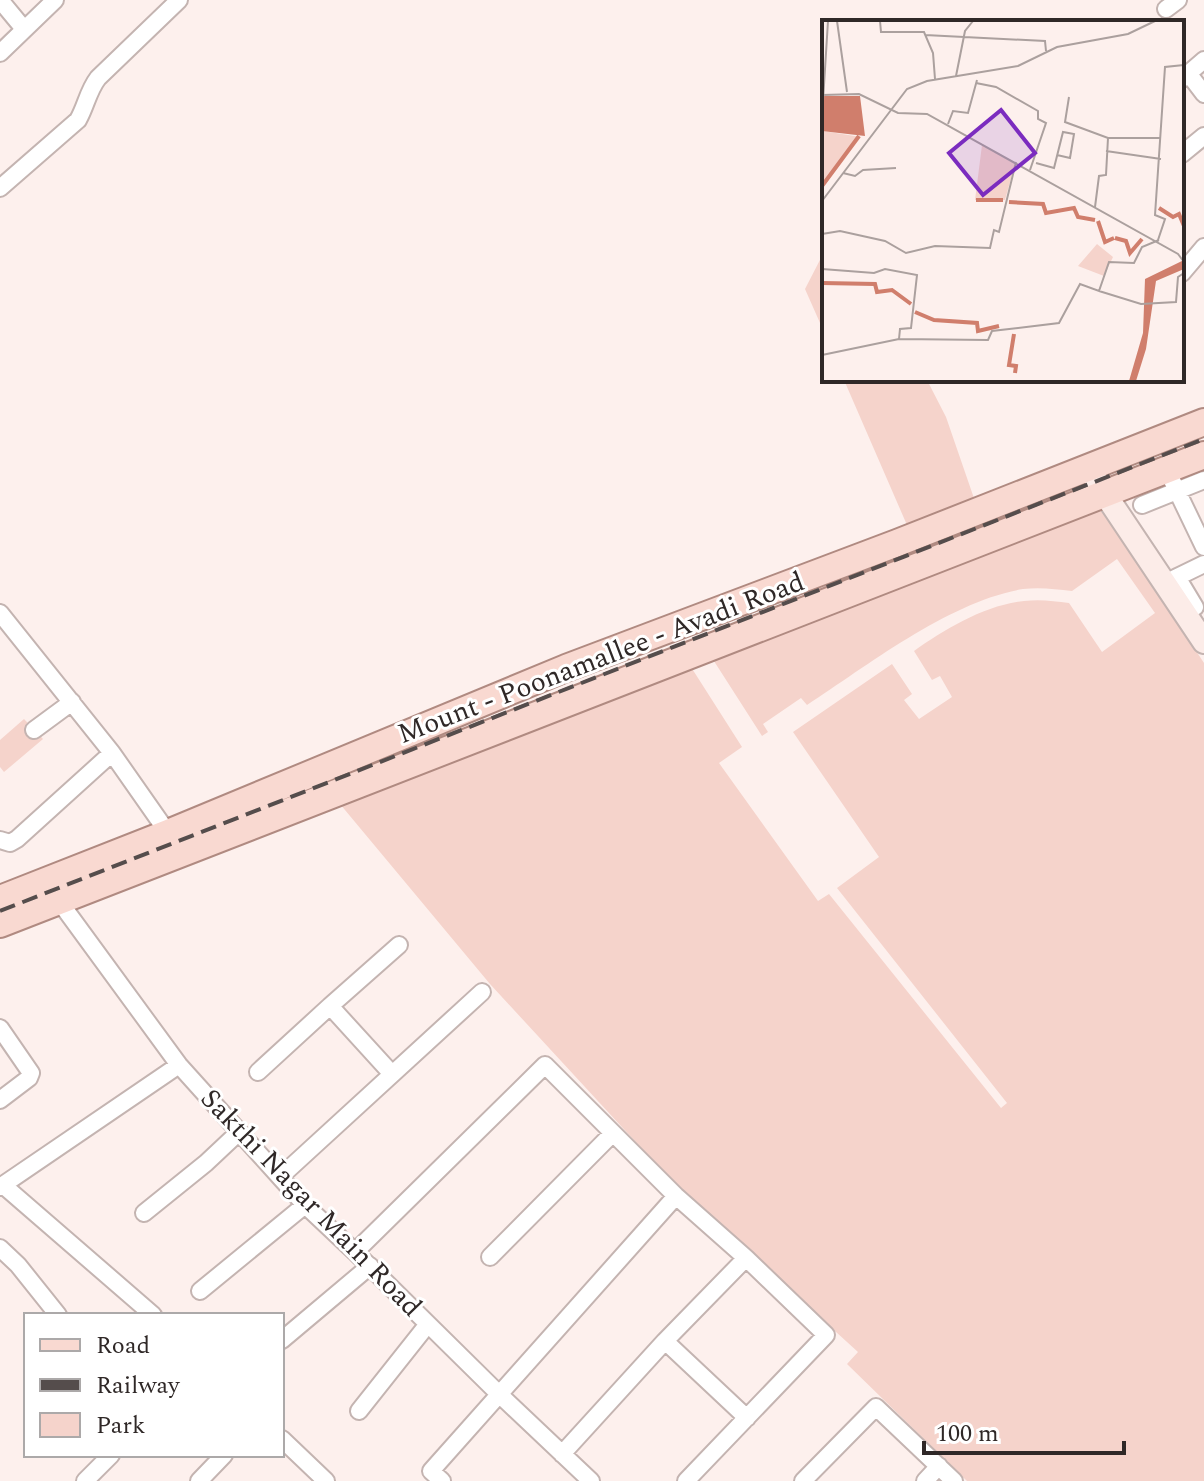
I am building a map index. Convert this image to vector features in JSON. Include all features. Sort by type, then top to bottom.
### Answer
[{"type":"main road","name":"Mount - Poonamallee - Avadi Road","points":[[0,899],[552,674],[1204,422]]},
{"type":"main road","name":"Mount - Poonamallee - Avadi Road","points":[[0,924],[1105,494],[1172,480],[1204,455]]},
{"type":"main road","points":[[710,613],[721,643]]},
{"type":"street","points":[[0,0],[24,29]]},
{"type":"street","points":[[0,53],[55,0]]},
{"type":"street","points":[[0,188],[78,120],[91,87],[98,78],[179,0]]},
{"type":"street","points":[[1204,60],[1185,76],[1204,94]]},
{"type":"street","points":[[1184,152],[1204,136]]},
{"type":"street","points":[[1184,271],[1204,247]]},
{"type":"street","points":[[1089,468],[1105,494],[1194,607],[1204,642]]},
{"type":"street","points":[[1172,480],[1204,547]]},
{"type":"street","points":[[1142,505],[1172,480],[1204,480]]},
{"type":"street","points":[[1171,580],[1204,564]]},
{"type":"street","points":[[0,613],[112,753],[168,833]]},
{"type":"street","points":[[0,643],[14,630]]},
{"type":"street","points":[[34,730],[72,702]]},
{"type":"street","points":[[0,840],[10,843],[17,839],[112,753]]},
{"type":"street","name":"Sakthi Nagar Main Road","points":[[59,901],[179,1065],[305,1205],[591,1481]]},
{"type":"street","points":[[258,1072],[399,945]]},
{"type":"street","points":[[280,1177],[482,992]]},
{"type":"street","points":[[330,1006],[392,1074]]},
{"type":"street","points":[[0,1028],[31,1073],[29,1078],[0,1100]]},
{"type":"street","points":[[151,1313],[2,1186],[179,1065]]},
{"type":"street","points":[[355,1252],[545,1065],[676,1196],[826,1335],[686,1481]]},
{"type":"street","points":[[144,1213],[239,1132]]},
{"type":"street","points":[[490,1257],[612,1134]]},
{"type":"street","points":[[442,1481],[431,1471],[676,1196]]},
{"type":"street","points":[[200,1291],[305,1205]]},
{"type":"street","points":[[0,1248],[18,1265],[56,1313]]},
{"type":"street","points":[[562,1454],[746,1258]]},
{"type":"street","points":[[284,1338],[370,1266]]},
{"type":"street","points":[[359,1411],[428,1324]]},
{"type":"street","points":[[665,1341],[747,1418]]},
{"type":"street","points":[[803,1481],[876,1407],[954,1481]]},
{"type":"street","points":[[284,1441],[326,1481]]},
{"type":"street","points":[[85,1481],[109,1457]]},
{"type":"street","points":[[199,1481],[222,1457]]},
{"type":"street","points":[[925,1481],[939,1466]]},
{"type":"green space","points":[[822,256],[822,327],[805,289]]},
{"type":"green space","points":[[845,382],[928,382],[946,417],[977,507],[910,532]]},
{"type":"green space","points":[[1101,506],[1204,663],[1204,1481],[967,1481],[847,1364],[858,1352],[680,1190],[490,984],[340,804],[691,667],[742,747],[719,763],[818,901],[829,894],[1001,1108],[1007,1103],[837,888],[879,857],[793,732],[892,664],[912,694],[904,700],[919,719],[952,697],[940,676],[932,680],[914,651],[952,627],[995,607],[1030,600],[1069,603],[1102,652],[1155,613],[1117,559],[1072,591],[1029,588],[995,596],[910,636],[807,705],[801,698],[763,724],[768,732],[762,736],[712,658]]},
{"type":"green space","points":[[24,719],[43,739],[4,772],[0,767],[0,740]]},
{"type":"railway","points":[[0,911],[1204,439]]}]
